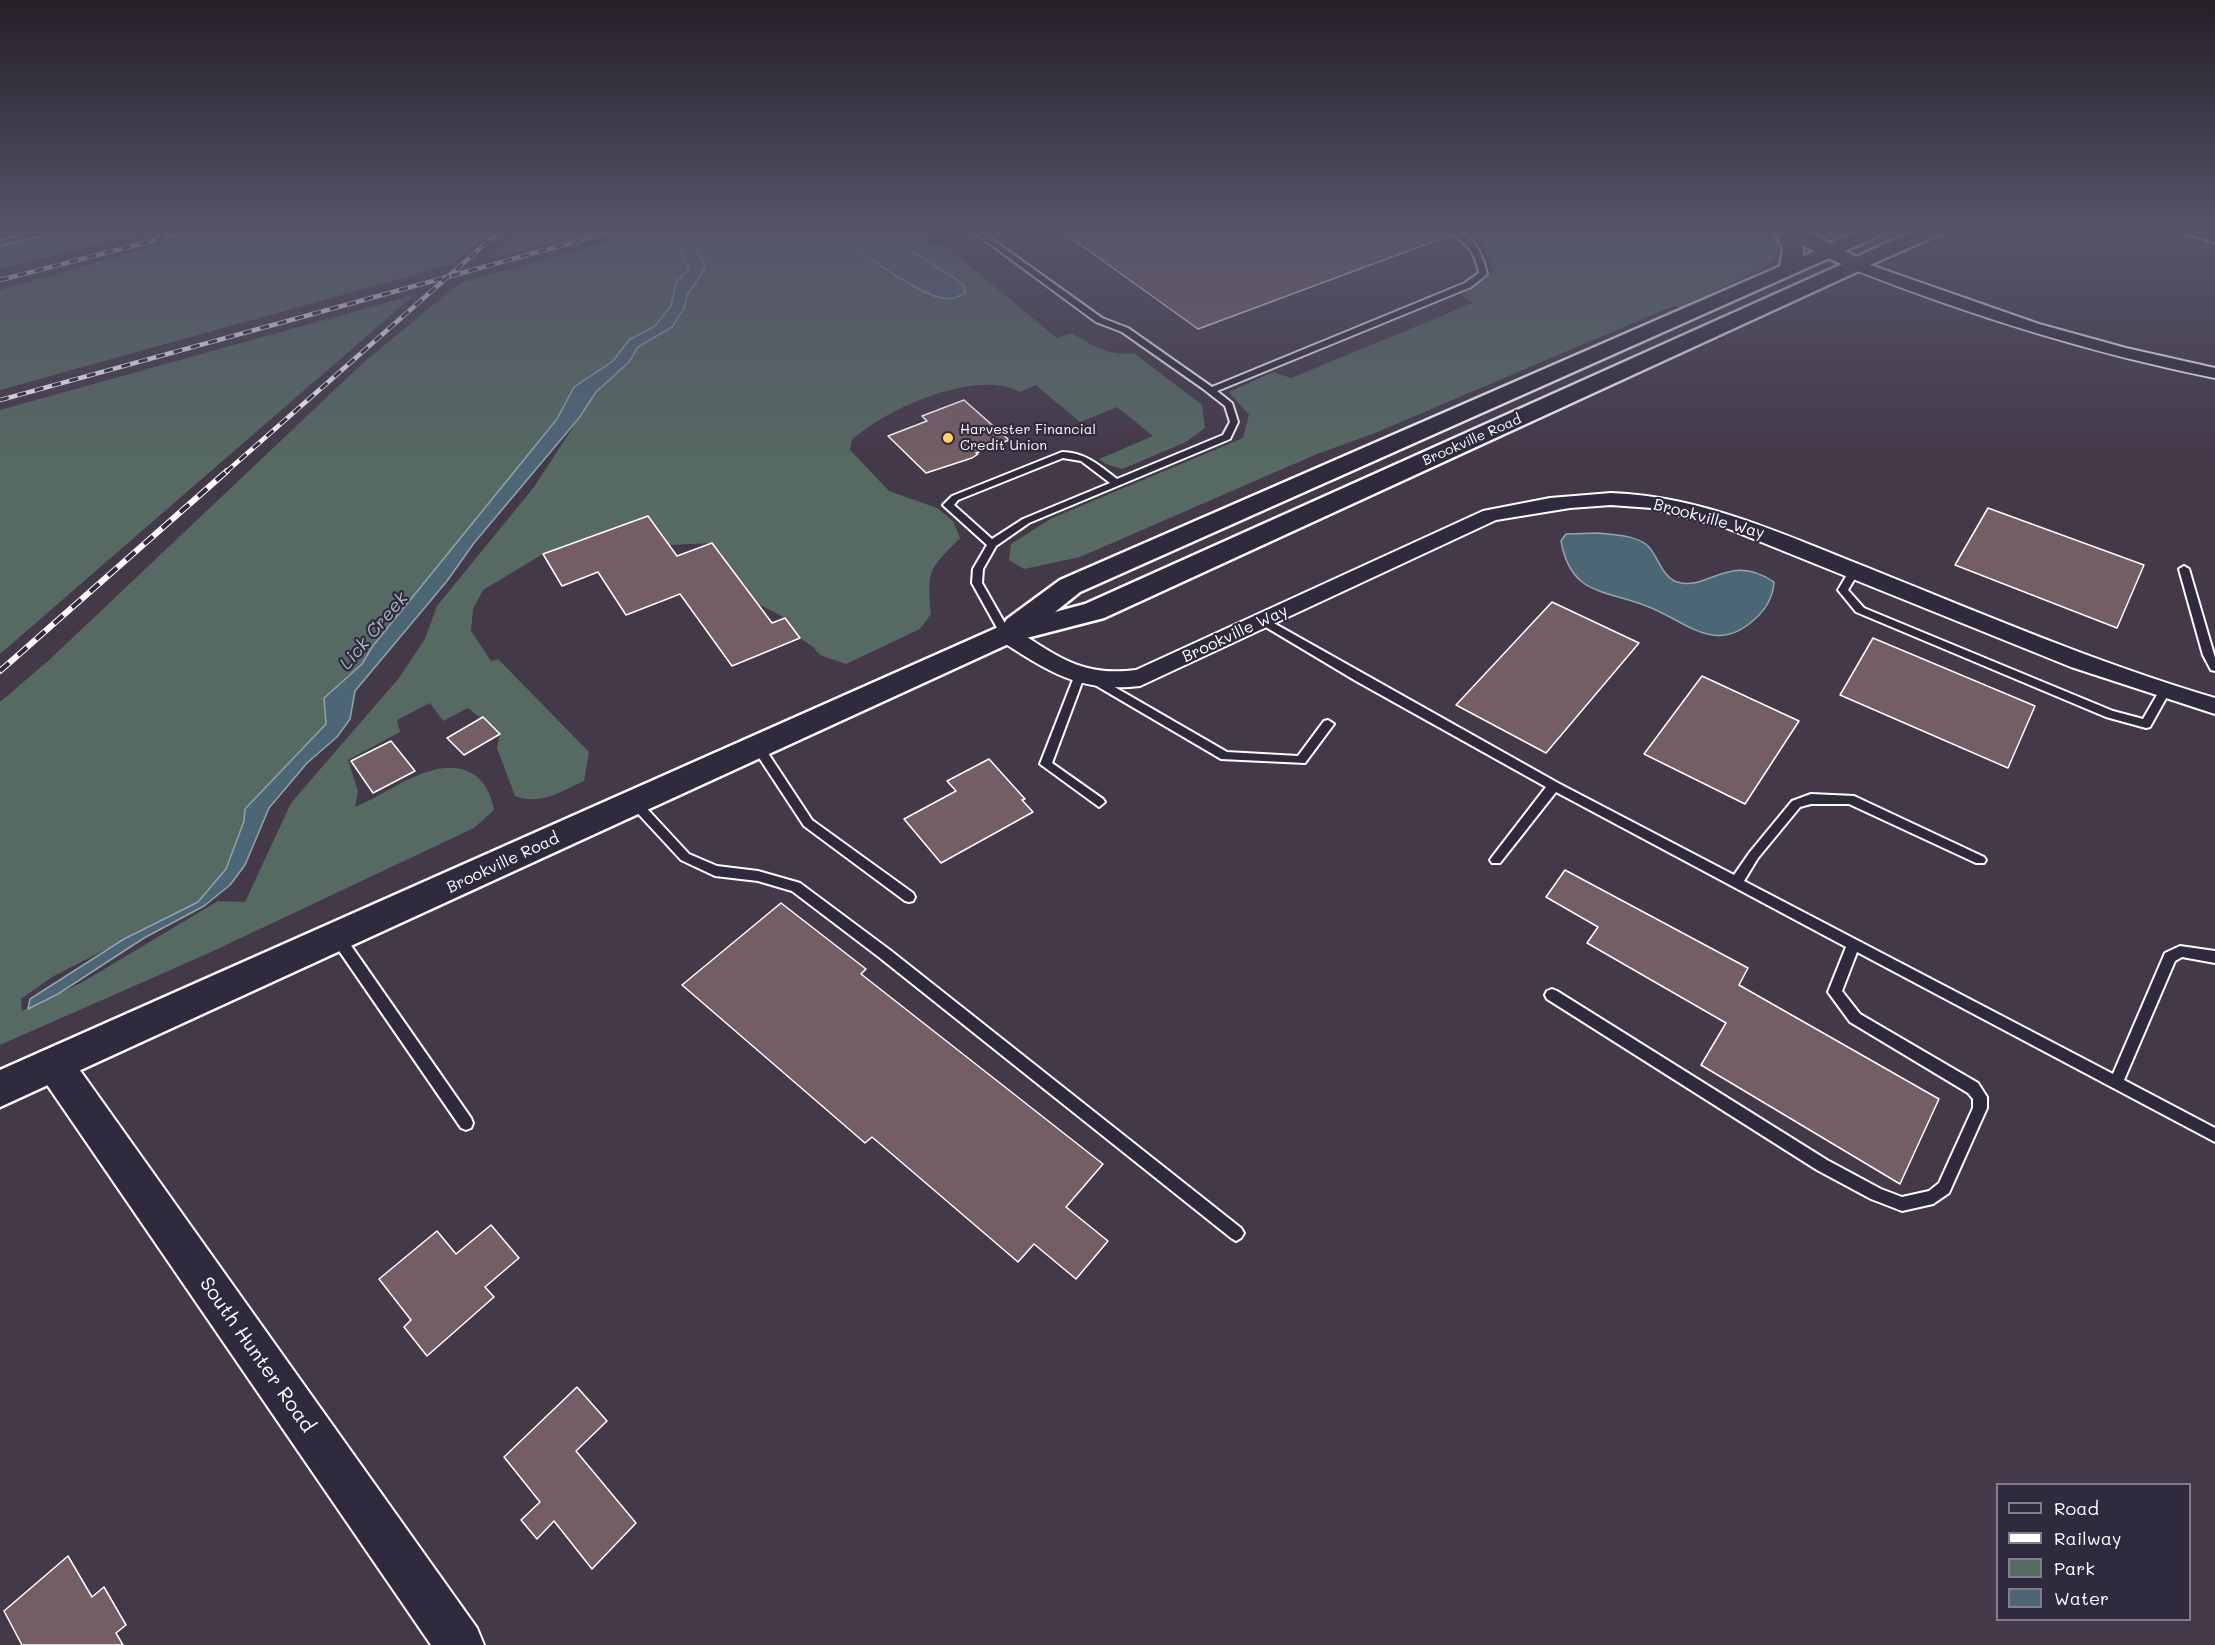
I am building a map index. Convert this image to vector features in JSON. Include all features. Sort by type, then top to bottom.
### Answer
[{"type":"main road","name":"Brookville Road","points":[[1006,634],[1070,586],[1702,307]]},
{"type":"main road","name":"Brookville Road","points":[[0,1089],[1006,634],[1094,611],[1766,307]]},
{"type":"street","points":[[1968,307],[2115,352],[2215,373]]},
{"type":"street","name":"Brookville Way","points":[[1089,679],[1120,682],[1149,675],[1490,515],[1547,504],[1603,500],[1651,502],[1708,515],[1766,534],[2092,666],[2215,706]]},
{"type":"street","points":[[1006,634],[1063,669],[1089,679]]},
{"type":"street","name":"South Hunter Road","points":[[54,1064],[460,1645]]},
{"type":"lane","points":[[1006,634],[977,583],[978,569],[992,544],[1026,520],[1227,436],[1234,422],[1229,405],[1211,391],[1125,330],[1099,320],[1081,307]]},
{"type":"lane","points":[[1211,391],[1415,307]]},
{"type":"lane","points":[[992,544],[948,505],[954,498],[1062,455],[1080,455],[1116,483]]},
{"type":"lane","points":[[2184,569],[2208,655],[2215,667]]},
{"type":"lane","points":[[1855,570],[1843,590],[1860,610],[2110,714],[2146,724],[2165,691]]},
{"type":"lane","points":[[1263,621],[1554,786],[2215,1135]]},
{"type":"lane","points":[[1099,802],[1046,764],[1089,679],[1225,756],[1301,760],[1328,724]]},
{"type":"lane","points":[[758,747],[808,823],[909,897]]},
{"type":"lane","points":[[1496,860],[1554,786]]},
{"type":"lane","points":[[1736,883],[1754,855],[1796,804],[1811,799],[1850,799],[1980,860]]},
{"type":"lane","points":[[635,803],[685,857],[715,871],[758,876],[796,887],[894,961],[1236,1233]]},
{"type":"lane","points":[[338,938],[466,1123]]},
{"type":"lane","points":[[1552,995],[1822,1165],[1876,1194],[1902,1204],[1933,1197],[1944,1188],[1980,1108],[1980,1097],[1973,1088],[1856,1018],[1840,1001],[1835,992],[1854,945]]},
{"type":"lane","points":[[2116,1083],[2170,957],[2180,951],[2215,957]]},
{"type":"green space","points":[[0,307],[299,307],[0,390]]},
{"type":"green space","points":[[372,307],[400,307],[0,654],[0,410]]},
{"type":"green space","points":[[431,307],[670,307],[655,327],[629,340],[613,361],[574,387],[557,419],[372,647],[362,664],[324,698],[326,724],[245,809],[244,821],[226,869],[198,902],[52,977],[21,999],[22,1011],[81,983],[218,901],[245,902],[291,803],[399,678],[425,639],[437,606],[534,487],[596,392],[629,362],[638,347],[672,326],[684,307],[1019,307],[1057,338],[1072,333],[1109,352],[1134,353],[1202,405],[1205,428],[1186,442],[1122,469],[1099,459],[1153,436],[1117,407],[1080,422],[1036,385],[1020,392],[1002,386],[980,385],[932,395],[886,416],[867,428],[852,440],[850,450],[889,491],[937,508],[953,521],[960,538],[932,571],[929,587],[931,614],[920,629],[846,664],[820,655],[800,638],[785,618],[757,603],[712,543],[669,545],[648,516],[543,554],[483,590],[473,609],[471,631],[491,661],[498,659],[589,752],[584,781],[542,798],[524,799],[515,796],[497,748],[500,734],[468,708],[443,721],[430,703],[397,720],[400,732],[348,760],[358,791],[355,807],[420,774],[442,768],[454,768],[473,774],[486,788],[491,798],[494,810],[474,828],[209,953],[0,1045],[0,702],[48,661],[364,362]]},
{"type":"green space","points":[[1464,307],[1671,307],[1375,433],[1317,454],[1080,557],[1024,569],[1009,560],[1011,544],[1052,518],[1243,438],[1249,415],[1229,392],[1273,372],[1291,378]]},
{"type":"water","name":"Lick Creek","points":[[670,307],[684,307],[672,327],[638,347],[629,362],[596,392],[579,418],[474,543],[447,581],[355,691],[350,719],[337,737],[307,763],[269,808],[245,865],[230,885],[204,906],[144,938],[58,994],[28,1009],[30,999],[124,939],[198,902],[226,869],[244,821],[245,809],[326,724],[324,698],[362,664],[372,647],[557,419],[574,387],[613,361],[629,340],[655,326]]},
{"type":"water","points":[[1599,533],[1625,536],[1643,542],[1652,550],[1668,576],[1677,582],[1688,584],[1732,571],[1744,570],[1774,582],[1771,597],[1760,614],[1742,629],[1728,635],[1702,633],[1649,607],[1605,593],[1582,582],[1566,559],[1561,541],[1566,534]]},
{"type":"building","points":[[1167,307],[1258,307],[1198,329]]},
{"type":"building","name":"Harvester Financial Credit Union","points":[[964,400],[1009,440],[976,453],[978,454],[972,458],[926,473],[888,436],[927,421],[922,416]]},
{"type":"building","points":[[1988,508],[2144,565],[2117,628],[1955,565]]},
{"type":"building","points":[[648,516],[677,556],[712,543],[772,623],[785,618],[800,638],[732,666],[680,594],[626,615],[598,572],[562,586],[543,554]]},
{"type":"building","points":[[1552,602],[1639,643],[1546,753],[1456,705]]},
{"type":"building","points":[[1873,638],[2035,706],[2008,768],[1840,695]]},
{"type":"building","points":[[1702,676],[1799,721],[1745,804],[1644,754]]},
{"type":"building","points":[[483,717],[500,734],[464,755],[447,738]]},
{"type":"building","points":[[391,741],[415,771],[373,793],[351,761]]},
{"type":"building","points":[[989,759],[1025,799],[1022,800],[1033,812],[941,863],[904,819],[956,791],[947,781]]},
{"type":"building","points":[[1565,870],[1748,968],[1739,985],[1939,1099],[1900,1184],[1701,1065],[1726,1023],[1587,943],[1598,927],[1546,897]]},
{"type":"building","points":[[781,903],[866,969],[861,974],[1103,1164],[1066,1207],[1108,1241],[1076,1279],[1034,1244],[1018,1262],[872,1137],[865,1143],[682,985]]},
{"type":"building","points":[[491,1225],[519,1258],[485,1287],[494,1297],[427,1356],[404,1327],[411,1320],[379,1279],[437,1231],[456,1254]]},
{"type":"building","points":[[577,1387],[607,1421],[576,1451],[636,1523],[592,1569],[554,1521],[537,1539],[521,1520],[540,1502],[504,1457]]},
{"type":"building","points":[[68,1556],[92,1597],[104,1587],[126,1625],[116,1633],[123,1645],[22,1645],[4,1611]]},
{"type":"railway","points":[[0,400],[339,307]]},
{"type":"railway","points":[[226,472],[414,307]]},
{"type":"railway","points":[[0,671],[227,471]]},
{"type":"place","name":"Harvester Financial Credit Union","points":[[948,438]]}]
